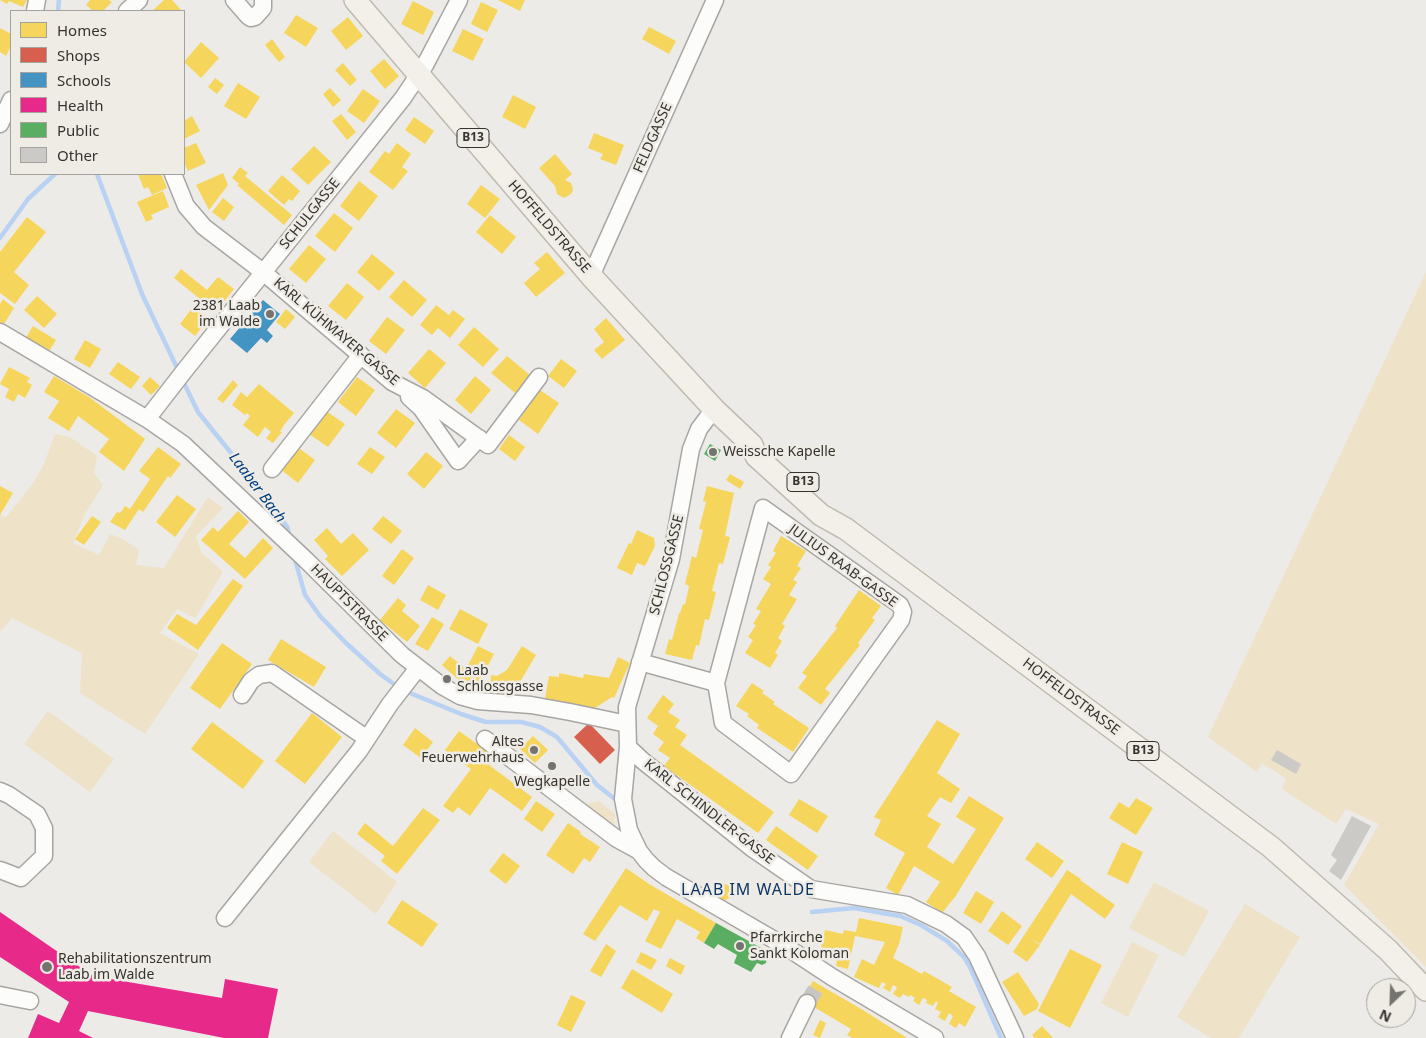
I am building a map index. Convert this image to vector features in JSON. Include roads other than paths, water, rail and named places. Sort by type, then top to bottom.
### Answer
[{"type":"main road","name":"HOFFELDSTRASSE","points":[[355,0],[591,276],[714,409],[752,445],[764,447],[830,506],[846,529],[1271,848],[1388,950],[1426,990]]},
{"type":"street","points":[[128,10],[139,0]]},
{"type":"street","points":[[234,0],[251,18],[255,17],[263,8],[263,0]]},
{"type":"street","name":"SCHULGASSE","points":[[147,419],[419,76],[459,0]]},
{"type":"street","name":"FELDGASSE","points":[[591,276],[715,0]]},
{"type":"street","points":[[0,124],[10,102]]},
{"type":"street","name":"KARL KÜHMAYER-GASSE","points":[[173,175],[186,206],[204,226],[263,272],[392,382],[423,398],[479,438]]},
{"type":"street","name":"HAUPTSTRASSE","points":[[0,332],[147,419],[183,444],[307,561],[402,655],[442,686],[469,700],[531,705],[627,724]]},
{"type":"street","points":[[272,469],[361,355]]},
{"type":"street","points":[[392,382],[421,408],[458,461],[460,461],[479,438],[488,445],[539,377]]},
{"type":"street","name":"SCHLOSSGASSE","points":[[627,724],[626,707],[670,559],[691,449],[699,429],[714,409]]},
{"type":"street","name":"JULIUS RAAB-GASSE","points":[[763,508],[900,605],[903,612],[901,620],[791,774],[722,722],[716,683],[763,508]]},
{"type":"street","points":[[640,662],[716,683]]},
{"type":"street","points":[[225,918],[359,750],[401,689],[418,668]]},
{"type":"street","points":[[242,695],[251,681],[258,675],[272,673],[366,738]]},
{"type":"street","points":[[627,724],[628,747],[623,788],[625,816],[629,830],[640,851],[654,868],[666,877],[788,948],[822,978],[915,1032],[935,1038]]},
{"type":"street","points":[[485,739],[617,839],[640,851]]},
{"type":"street","name":"KARL SCHINDLER-GASSE","points":[[628,747],[753,849],[810,890],[907,905],[946,924],[964,937],[977,956],[1014,1038]]},
{"type":"street","points":[[0,791],[37,814],[44,828],[44,856],[21,878],[0,870]]},
{"type":"street","points":[[0,995],[30,1001]]},
{"type":"street","points":[[790,1038],[807,1003]]},
{"type":"waterway","name":"Laaber Bach","points":[[58,10],[59,0]]},
{"type":"waterway","points":[[0,238],[28,199],[54,175]]},
{"type":"waterway","name":"Laaber Bach","points":[[97,175],[142,294],[179,372]]},
{"type":"waterway","name":"Laaber Bach","points":[[182,379],[198,412],[277,510],[288,529],[289,536]]},
{"type":"waterway","name":"Laaber Bach","points":[[294,556],[305,595],[320,616],[380,674],[398,687]]},
{"type":"waterway","name":"Laaber Bach","points":[[405,691],[486,722],[521,722],[540,727],[557,737],[597,785],[615,799]]},
{"type":"waterway","name":"Laaber Bach","points":[[812,912],[854,908],[900,916],[921,925],[947,941],[964,957],[970,967],[1001,1038]]},
{"type":"tunnel","points":[[807,1003],[819,984]]},
{"type":"place","name":"2381 Laab im Walde","points":[[270,314]]},
{"type":"place","name":"Weissche Kapelle","points":[[713,452]]},
{"type":"place","name":"Laab Schlossgasse","points":[[447,679]]},
{"type":"place","name":"Altes Feuerwehrhaus","points":[[534,750]]},
{"type":"place","name":"Wegkapelle","points":[[552,766]]},
{"type":"place","name":"Pfarrkirche Sankt Koloman","points":[[740,946]]},
{"type":"place","name":"Rehabilitationszentrum Laab im Walde","points":[[47,967]]},
{"type":"district","name":"LAAB IM WALDE","points":[[748,890]]}]
